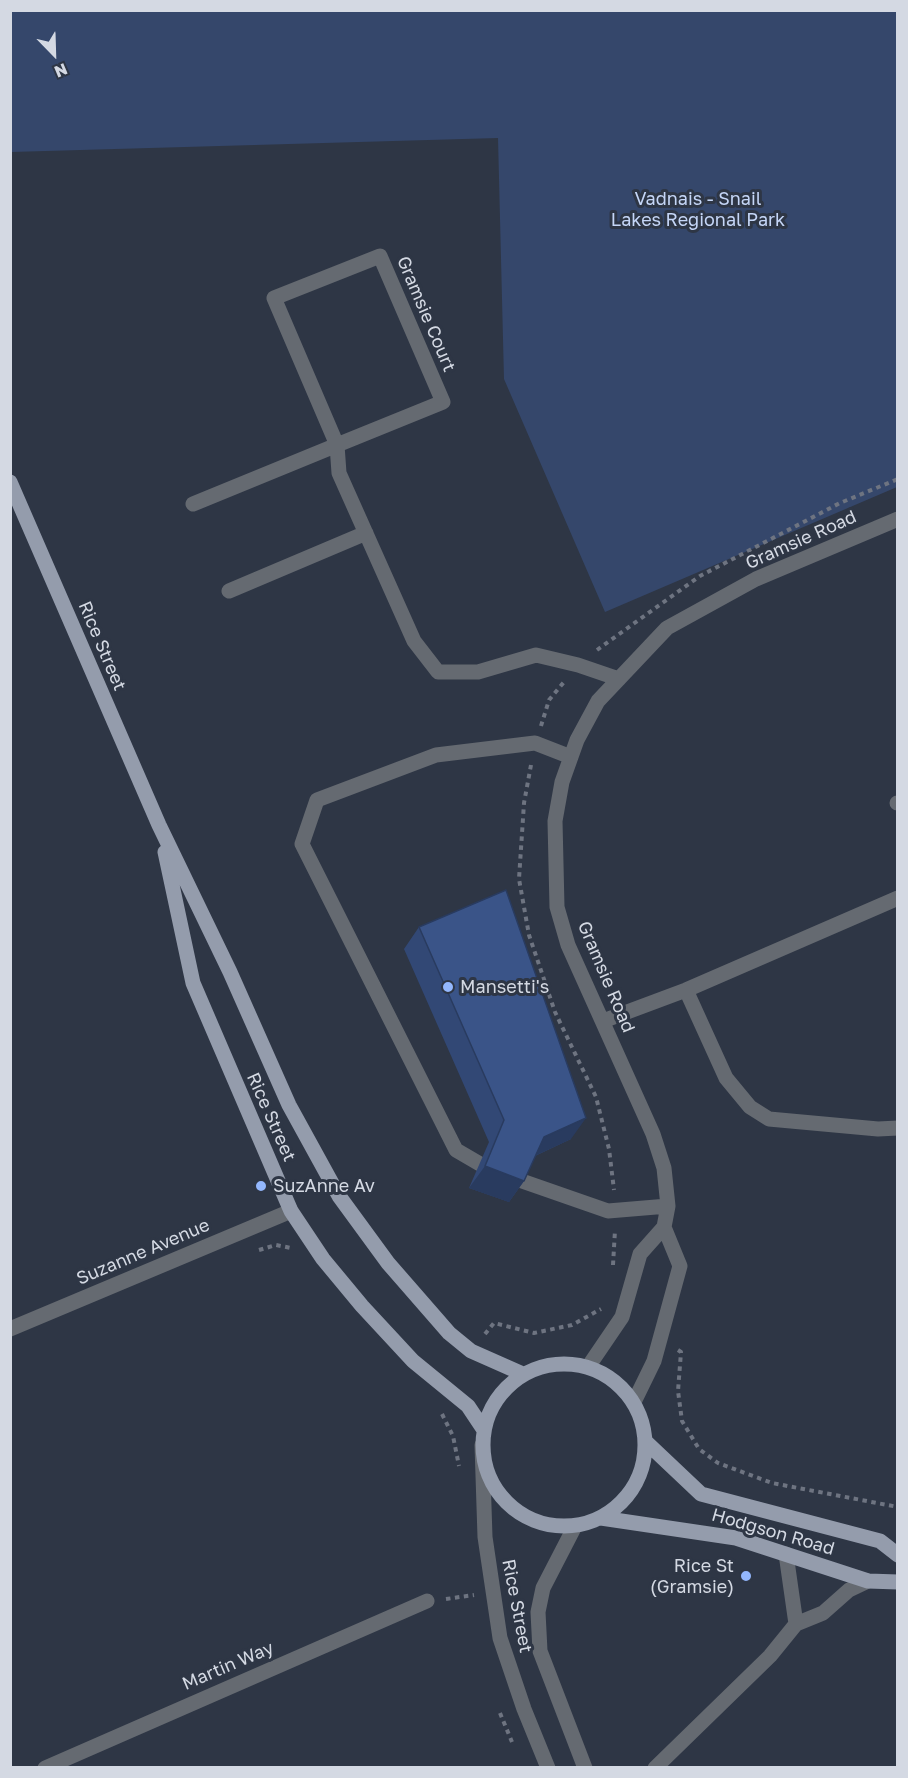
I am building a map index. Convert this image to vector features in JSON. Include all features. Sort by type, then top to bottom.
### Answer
[{"type":"main road","name":"Rice Street","points":[[10,482],[159,825],[230,972],[289,1105],[339,1196],[388,1263],[449,1333],[471,1351],[523,1374]]},
{"type":"main road","name":"Rice Street","points":[[159,825],[194,983],[291,1211],[323,1259],[362,1306],[413,1361],[468,1406],[483,1437]]},
{"type":"main road","points":[[566,1364],[588,1367],[606,1375],[622,1387],[634,1402],[642,1421],[646,1442],[644,1465],[635,1487],[620,1505],[601,1518],[575,1526],[548,1526],[522,1515],[501,1497],[487,1473],[483,1437],[502,1392],[523,1374],[544,1366],[566,1364]]},
{"type":"main road","name":"Hodgson Road","points":[[646,1442],[701,1494],[880,1541],[897,1555]]},
{"type":"main road","name":"Hodgson Road","points":[[601,1518],[736,1538],[868,1581],[897,1582]]},
{"type":"street","name":"Gramsie Court","points":[[337,445],[443,402],[380,256],[274,298],[337,445],[339,473],[414,641],[438,672],[478,672],[536,654],[619,679]]},
{"type":"street","points":[[193,504],[337,445]]},
{"type":"street","name":"Gramsie Road","points":[[664,1227],[668,1206],[664,1168],[653,1134],[568,945],[557,907],[555,821],[562,782],[577,740],[598,701],[667,628],[756,579],[897,519]]},
{"type":"street","points":[[229,591],[366,533]]},
{"type":"street","points":[[480,1164],[456,1150],[302,844],[317,800],[436,755],[536,743],[571,757]]},
{"type":"street","points":[[603,1020],[687,990],[897,898]]},
{"type":"street","points":[[687,990],[726,1078],[750,1107],[769,1119],[878,1129],[897,1128]]},
{"type":"street","points":[[519,1180],[608,1211],[668,1206]]},
{"type":"street","name":"Suzanne Avenue","points":[[10,1329],[291,1211]]},
{"type":"street","points":[[588,1367],[622,1317],[640,1254],[664,1227],[680,1266],[654,1361],[634,1402]]},
{"type":"street","name":"Rice Street","points":[[483,1437],[485,1537],[501,1638],[524,1709],[548,1767]]},
{"type":"street","name":"Rice Street","points":[[575,1526],[543,1588],[538,1611],[540,1651],[585,1767]]},
{"type":"street","points":[[786,1554],[796,1624]]},
{"type":"street","points":[[655,1767],[770,1656],[796,1624],[823,1612],[849,1590],[868,1581]]},
{"type":"street","name":"Martin Way","points":[[45,1767],[427,1601]]},
{"type":"path","points":[[612,1276],[616,1212],[609,1149],[596,1096],[555,1012],[530,935],[519,879],[524,803],[536,743],[549,700],[578,665],[700,576],[840,503],[897,479]]},
{"type":"path","points":[[494,1323],[534,1333],[572,1325],[602,1309],[605,1298]]},
{"type":"path","points":[[681,1352],[678,1391],[682,1421],[699,1449],[708,1456],[718,1463],[772,1482],[897,1507]]},
{"type":"path","points":[[427,1601],[475,1595]]},
{"type":"green space","name":"Vadnais - Snail Lakes Regional Park","points":[[10,11],[897,11],[897,487],[605,612],[504,379],[498,138],[11,152]]},
{"type":"building","points":[[506,890],[586,1118],[544,1137],[524,1181],[485,1166],[504,1120],[419,927]]},
{"type":"place","name":"Mansetti's","points":[[448,987]]},
{"type":"place","name":"SuzAnne Av","points":[[261,1186]]},
{"type":"place","name":"Rice St (Gramsie)","points":[[746,1576]]}]
